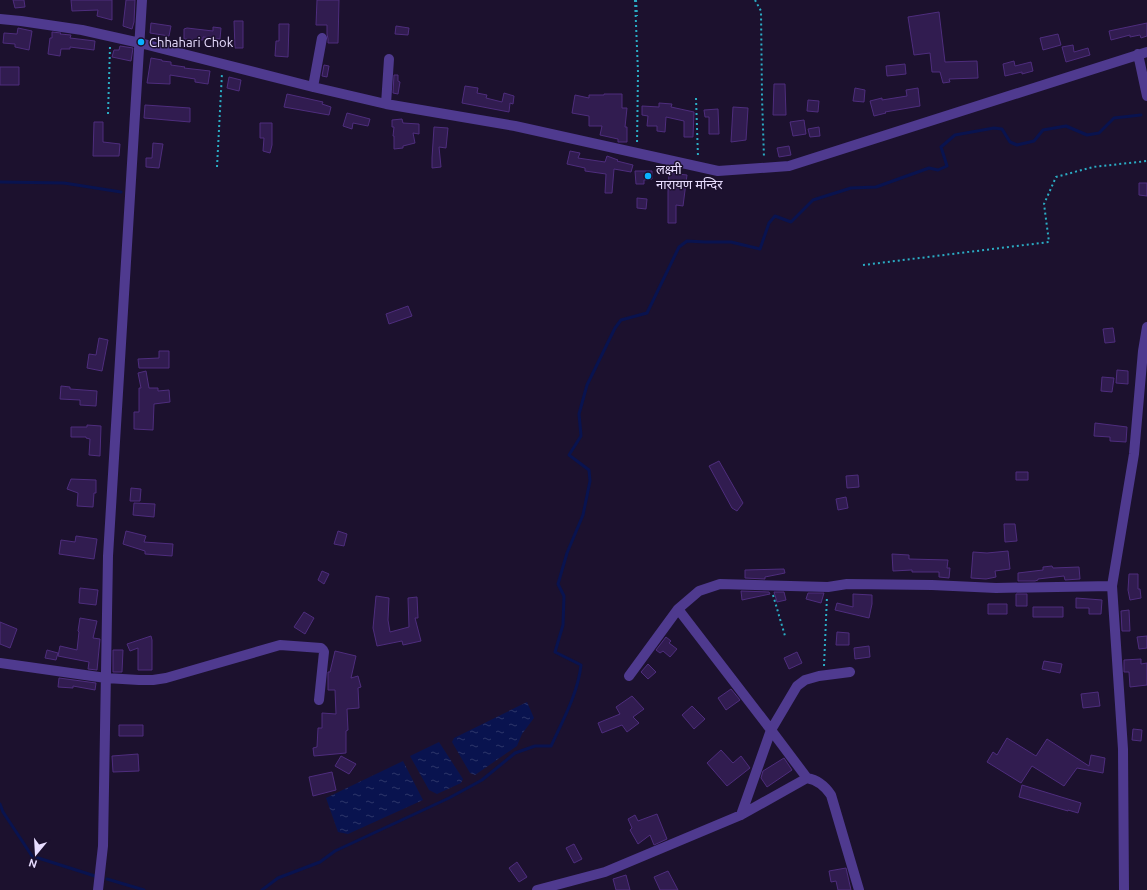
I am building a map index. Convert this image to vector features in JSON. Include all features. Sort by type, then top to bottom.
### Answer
[{"type":"street","points":[[98,890],[103,846],[108,556],[142,0]]},
{"type":"street","points":[[0,19],[67,28],[111,36],[386,104],[515,126],[718,171],[790,166],[1142,53],[1147,96]]},
{"type":"street","points":[[313,87],[322,38]]},
{"type":"street","points":[[386,104],[389,59]]},
{"type":"street","points":[[1124,890],[1123,749],[1112,586],[1134,454],[1143,351],[1147,327]]},
{"type":"street","points":[[629,676],[678,609],[698,591],[720,584],[770,584],[828,587],[847,584],[932,585],[996,588],[1112,586]]},
{"type":"street","points":[[678,609],[807,778],[820,783],[831,795],[859,890]]},
{"type":"street","points":[[0,663],[106,678],[139,680],[160,679],[280,645],[320,648],[324,652],[320,700]]},
{"type":"street","points":[[741,815],[771,730],[797,686],[805,680],[819,676],[850,672]]},
{"type":"street","points":[[537,890],[605,872],[741,815],[807,778]]},
{"type":"path","points":[[635,0],[638,72],[637,153]]},
{"type":"path","points":[[755,0],[761,11],[762,97],[765,167]]},
{"type":"path","points":[[108,114],[111,36]]},
{"type":"path","points":[[216,167],[223,64]]},
{"type":"path","points":[[696,98],[699,166]]},
{"type":"path","points":[[863,265],[1049,242],[1044,204],[1056,177],[1093,167],[1147,161]]},
{"type":"path","points":[[770,584],[785,636]]},
{"type":"path","points":[[819,676],[823,672],[828,587]]},
{"type":"water","points":[[527,702],[534,718],[522,734],[517,746],[475,775],[470,773],[452,742],[454,738]]},
{"type":"water","points":[[439,742],[463,779],[461,783],[437,794],[429,790],[410,756]]},
{"type":"water","points":[[403,761],[423,800],[348,834],[338,832],[326,798]]},
{"type":"building","points":[[13,0],[24,0],[25,7],[15,8]]},
{"type":"building","points":[[71,0],[112,0],[112,20],[97,16],[98,10],[72,11]]},
{"type":"building","points":[[126,0],[135,0],[134,22],[132,29],[123,26]]},
{"type":"building","points":[[317,0],[339,0],[338,43],[328,43],[327,25],[316,25]]},
{"type":"building","points":[[939,12],[945,62],[977,61],[978,78],[949,79],[950,82],[943,83],[940,72],[932,72],[930,53],[914,55],[908,17]]},
{"type":"building","points":[[234,21],[243,21],[243,48],[235,48]]},
{"type":"building","points":[[151,23],[171,26],[169,36],[150,33]]},
{"type":"building","points":[[1147,23],[1147,36],[1141,38],[1140,35],[1130,37],[1130,35],[1111,40],[1109,31]]},
{"type":"building","points":[[279,24],[289,24],[288,57],[275,56],[276,41],[279,41]]},
{"type":"building","points":[[396,26],[409,28],[408,35],[395,34]]},
{"type":"building","points":[[213,27],[221,28],[220,39],[203,37],[203,40],[184,39],[184,29],[187,28],[213,31]]},
{"type":"building","points":[[18,28],[32,31],[29,50],[15,47],[15,44],[3,43],[4,33],[17,34]]},
{"type":"building","points":[[52,32],[71,35],[70,38],[95,41],[94,50],[70,47],[70,49],[61,49],[60,56],[48,54]]},
{"type":"building","points":[[1058,34],[1061,45],[1043,50],[1040,38]]},
{"type":"building","points":[[1073,45],[1074,52],[1088,48],[1090,55],[1066,62],[1062,47]]},
{"type":"building","points":[[120,46],[133,48],[131,61],[112,57],[114,50],[119,50]]},
{"type":"building","points":[[151,58],[171,62],[171,65],[185,67],[184,68],[210,71],[208,84],[195,82],[195,79],[170,75],[170,84],[147,83]]},
{"type":"building","points":[[1014,61],[1015,66],[1031,62],[1033,71],[1005,76],[1003,64]]},
{"type":"building","points":[[905,64],[906,74],[887,76],[886,66]]},
{"type":"building","points":[[324,65],[329,66],[327,77],[322,76]]},
{"type":"building","points":[[0,67],[19,67],[19,85],[0,85]]},
{"type":"building","points":[[394,75],[398,75],[398,81],[400,82],[398,94],[393,93]]},
{"type":"building","points":[[229,77],[241,80],[239,91],[227,88]]},
{"type":"building","points":[[774,84],[785,84],[786,115],[773,115]]},
{"type":"building","points":[[465,86],[478,88],[477,93],[487,95],[486,98],[502,102],[504,93],[514,96],[513,104],[510,103],[509,112],[462,103]]},
{"type":"building","points":[[855,88],[865,90],[864,102],[853,101]]},
{"type":"building","points":[[918,88],[920,106],[885,112],[886,113],[874,116],[870,101],[882,98],[882,100],[907,96],[906,90]]},
{"type":"building","points":[[287,94],[323,102],[322,104],[331,107],[329,115],[284,107]]},
{"type":"building","points":[[622,94],[622,108],[627,108],[625,127],[627,127],[627,142],[618,142],[618,139],[600,135],[602,126],[589,126],[589,116],[572,113],[575,95],[589,98],[589,95]]},
{"type":"building","points":[[808,100],[819,101],[818,112],[807,111]]},
{"type":"building","points":[[659,103],[672,104],[671,107],[694,112],[693,137],[684,137],[684,121],[666,117],[665,132],[657,131],[657,126],[647,126],[648,116],[642,115],[642,106],[659,107]]},
{"type":"building","points":[[145,105],[190,108],[190,122],[144,118]]},
{"type":"building","points":[[733,107],[748,108],[746,140],[731,142]]},
{"type":"building","points":[[718,109],[719,134],[709,134],[709,117],[705,117],[704,110]]},
{"type":"building","points":[[347,113],[370,119],[368,126],[353,123],[352,129],[343,126]]},
{"type":"building","points":[[402,119],[403,123],[419,124],[419,134],[413,133],[415,143],[403,146],[403,148],[394,149],[394,127],[392,127],[392,120]]},
{"type":"building","points":[[804,120],[806,134],[793,136],[790,122]]},
{"type":"building","points":[[94,122],[103,122],[103,142],[120,144],[119,156],[93,156]]},
{"type":"building","points":[[260,123],[272,123],[272,145],[270,153],[263,151],[264,138],[260,138]]},
{"type":"building","points":[[434,127],[448,128],[446,148],[439,147],[441,167],[432,168],[432,158]]},
{"type":"building","points":[[819,127],[820,136],[810,137],[808,129]]},
{"type":"building","points":[[153,143],[163,144],[159,168],[146,167],[146,158],[152,158]]},
{"type":"building","points":[[789,146],[791,155],[779,157],[777,148]]},
{"type":"building","points":[[570,151],[580,153],[578,158],[605,162],[607,156],[618,160],[617,161],[633,165],[631,172],[614,169],[612,193],[605,193],[606,174],[585,171],[585,168],[567,164]]},
{"type":"building","points":[[635,171],[652,171],[652,179],[644,180],[644,184],[636,184]]},
{"type":"building","points":[[669,173],[687,175],[683,206],[676,205],[676,223],[668,223]]},
{"type":"building","points":[[1139,183],[1147,183],[1147,196],[1139,195]]},
{"type":"building","points":[[637,198],[647,199],[646,209],[637,208]]},
{"type":"building","points":[[408,306],[412,316],[389,324],[386,314]]},
{"type":"building","points":[[1113,328],[1115,342],[1105,343],[1103,329]]},
{"type":"building","points":[[99,338],[108,340],[102,371],[87,368],[89,354],[96,355]]},
{"type":"building","points":[[159,351],[169,351],[169,368],[139,368],[138,359],[159,358]]},
{"type":"building","points":[[1117,370],[1128,371],[1128,384],[1116,383]]},
{"type":"building","points":[[146,371],[149,388],[158,388],[158,391],[169,390],[170,402],[154,404],[153,430],[134,429],[134,412],[139,412],[139,388],[141,388],[138,373]]},
{"type":"building","points":[[1102,377],[1114,378],[1112,392],[1101,391]]},
{"type":"building","points":[[61,386],[70,387],[70,389],[97,391],[96,406],[80,405],[80,400],[60,399]]},
{"type":"building","points":[[1095,423],[1127,427],[1126,442],[1110,441],[1110,437],[1094,436]]},
{"type":"building","points":[[87,425],[101,426],[100,456],[89,455],[90,439],[86,437],[71,437],[71,427],[87,427]]},
{"type":"building","points":[[719,461],[743,503],[737,511],[732,508],[709,466]]},
{"type":"building","points":[[1016,472],[1028,472],[1028,480],[1016,480]]},
{"type":"building","points":[[858,475],[859,487],[847,488],[846,476]]},
{"type":"building","points":[[71,479],[96,480],[96,493],[94,493],[93,507],[77,506],[78,493],[67,489]]},
{"type":"building","points":[[131,488],[141,489],[140,501],[130,501]]},
{"type":"building","points":[[846,497],[848,508],[838,510],[836,499]]},
{"type":"building","points":[[134,503],[155,504],[154,517],[133,515]]},
{"type":"building","points":[[1004,524],[1015,524],[1017,541],[1005,542]]},
{"type":"building","points":[[126,531],[146,536],[144,542],[173,544],[172,556],[145,554],[145,551],[123,544]]},
{"type":"building","points":[[338,531],[347,534],[344,546],[334,544]]},
{"type":"building","points":[[76,536],[97,539],[94,559],[59,554],[61,540],[75,542]]},
{"type":"building","points":[[1008,551],[1010,569],[995,571],[996,577],[986,579],[971,578],[973,552],[987,553]]},
{"type":"building","points":[[892,554],[909,555],[909,559],[948,560],[947,568],[950,568],[949,578],[939,577],[939,572],[912,572],[912,570],[893,571]]},
{"type":"building","points":[[1052,566],[1053,568],[1079,567],[1080,579],[1065,580],[1064,576],[1038,579],[1035,581],[1018,581],[1018,573],[1043,570],[1043,567]]},
{"type":"building","points":[[784,569],[785,573],[765,577],[765,579],[745,578],[745,570]]},
{"type":"building","points":[[322,571],[329,574],[324,584],[318,580]]},
{"type":"building","points":[[1129,574],[1138,574],[1138,589],[1140,589],[1141,598],[1130,600],[1128,590]]},
{"type":"building","points":[[80,588],[98,590],[96,605],[79,603]]},
{"type":"building","points":[[741,591],[769,592],[770,594],[742,600]]},
{"type":"building","points":[[774,592],[784,592],[786,600],[777,602]]},
{"type":"building","points":[[808,593],[824,593],[821,603],[806,599]]},
{"type":"building","points":[[853,594],[872,595],[869,618],[835,610],[837,603],[853,607]]},
{"type":"building","points":[[1016,594],[1027,594],[1027,606],[1016,606]]},
{"type":"building","points":[[376,596],[389,598],[388,620],[390,632],[409,627],[408,598],[417,597],[418,618],[415,618],[421,641],[403,645],[402,641],[377,646],[373,628]]},
{"type":"building","points":[[1076,598],[1102,600],[1101,614],[1089,614],[1089,608],[1076,608]]},
{"type":"building","points":[[988,604],[1007,604],[1007,614],[988,614]]},
{"type":"building","points":[[1033,607],[1063,607],[1063,617],[1033,617]]},
{"type":"building","points":[[1129,610],[1130,631],[1122,631],[1121,611]]},
{"type":"building","points":[[304,612],[314,618],[305,634],[294,627]]},
{"type":"building","points":[[80,618],[97,621],[93,638],[100,639],[97,670],[88,669],[89,662],[58,656],[60,646],[77,650]]},
{"type":"building","points":[[0,622],[17,629],[10,648],[0,644]]},
{"type":"building","points":[[837,632],[849,633],[849,645],[836,645]]},
{"type":"building","points":[[151,636],[152,670],[138,670],[138,648],[130,651],[127,644]]},
{"type":"building","points":[[1147,636],[1147,648],[1139,649],[1137,637]]},
{"type":"building","points":[[666,637],[671,641],[669,643],[677,649],[670,657],[663,651],[660,653],[656,650]]},
{"type":"building","points":[[869,646],[870,657],[855,659],[854,648]]},
{"type":"building","points":[[47,650],[58,653],[56,660],[45,658]]},
{"type":"building","points":[[113,650],[123,650],[122,672],[113,672]]},
{"type":"building","points":[[335,651],[356,656],[351,678],[358,676],[361,687],[358,688],[359,708],[347,709],[348,730],[346,731],[346,753],[314,756],[313,748],[317,747],[318,728],[322,728],[322,713],[336,714],[335,690],[328,690],[328,672],[330,672]]},
{"type":"building","points":[[797,652],[802,663],[789,669],[784,658]]},
{"type":"building","points":[[1141,659],[1141,664],[1147,663],[1147,685],[1130,687],[1129,672],[1124,672],[1124,660]]},
{"type":"building","points":[[1044,661],[1062,664],[1060,673],[1042,669]]},
{"type":"building","points":[[648,664],[656,672],[648,679],[641,672]]},
{"type":"building","points":[[59,678],[96,683],[95,690],[73,686],[73,688],[58,687]]},
{"type":"building","points":[[731,689],[740,700],[726,710],[718,698]]},
{"type":"building","points":[[1098,692],[1100,706],[1083,708],[1081,694]]},
{"type":"building","points":[[632,696],[644,709],[633,717],[639,723],[627,732],[622,725],[602,733],[598,723],[620,714],[616,707]]},
{"type":"building","points":[[692,706],[705,719],[694,729],[682,715]]},
{"type":"building","points":[[119,725],[143,725],[143,736],[119,736]]},
{"type":"building","points":[[1133,729],[1142,730],[1141,741],[1132,740]]},
{"type":"building","points":[[1007,738],[1036,756],[1047,739],[1089,766],[1091,755],[1105,758],[1103,773],[1077,768],[1064,786],[1032,766],[1021,783],[987,762],[993,752],[997,755]]},
{"type":"building","points":[[721,750],[733,763],[741,756],[750,768],[727,786],[707,763]]},
{"type":"building","points":[[138,754],[139,771],[113,772],[112,756]]},
{"type":"building","points":[[341,756],[356,764],[349,774],[335,766]]},
{"type":"building","points":[[784,758],[792,770],[767,787],[761,778],[763,771]]},
{"type":"building","points":[[332,772],[336,790],[313,796],[309,777]]},
{"type":"building","points":[[1022,785],[1081,803],[1078,813],[1019,797]]},
{"type":"building","points":[[657,814],[667,839],[654,845],[650,835],[638,844],[630,830],[632,828],[628,819],[635,815],[638,821]]},
{"type":"building","points":[[574,844],[582,859],[574,863],[566,848]]},
{"type":"building","points":[[517,862],[527,877],[519,882],[509,868]]},
{"type":"building","points":[[846,868],[851,890],[838,890],[836,881],[831,882],[829,871]]},
{"type":"building","points":[[668,871],[678,890],[660,890],[654,877]]},
{"type":"building","points":[[626,875],[630,890],[616,890],[613,879]]},
{"type":"waterway","points":[[262,890],[278,878],[320,862],[335,851],[449,798],[482,780],[515,753],[535,746],[551,746],[577,686],[581,665],[555,652],[563,625],[564,596],[558,584],[567,553],[583,515],[590,481],[589,470],[569,455],[581,436],[579,414],[587,385],[615,328],[621,320],[647,313],[679,247],[687,241],[731,242],[760,249],[769,223],[775,216],[791,222],[813,200],[851,188],[876,187],[929,168],[938,170],[947,166],[941,147],[955,135],[994,128],[1002,129],[1010,142],[1017,145],[1034,141],[1043,130],[1066,126],[1087,135],[1099,133],[1114,118],[1141,115]]},
{"type":"waterway","points":[[0,182],[64,183],[121,192]]},
{"type":"waterway","points":[[0,804],[3,812],[32,856],[95,876]]},
{"type":"waterway","points":[[107,879],[144,890]]},
{"type":"place","name":"Chhahari Chok","points":[[141,42]]},
{"type":"place","name":"लक्ष्मी नारायण मन्दिर","points":[[648,176]]}]
